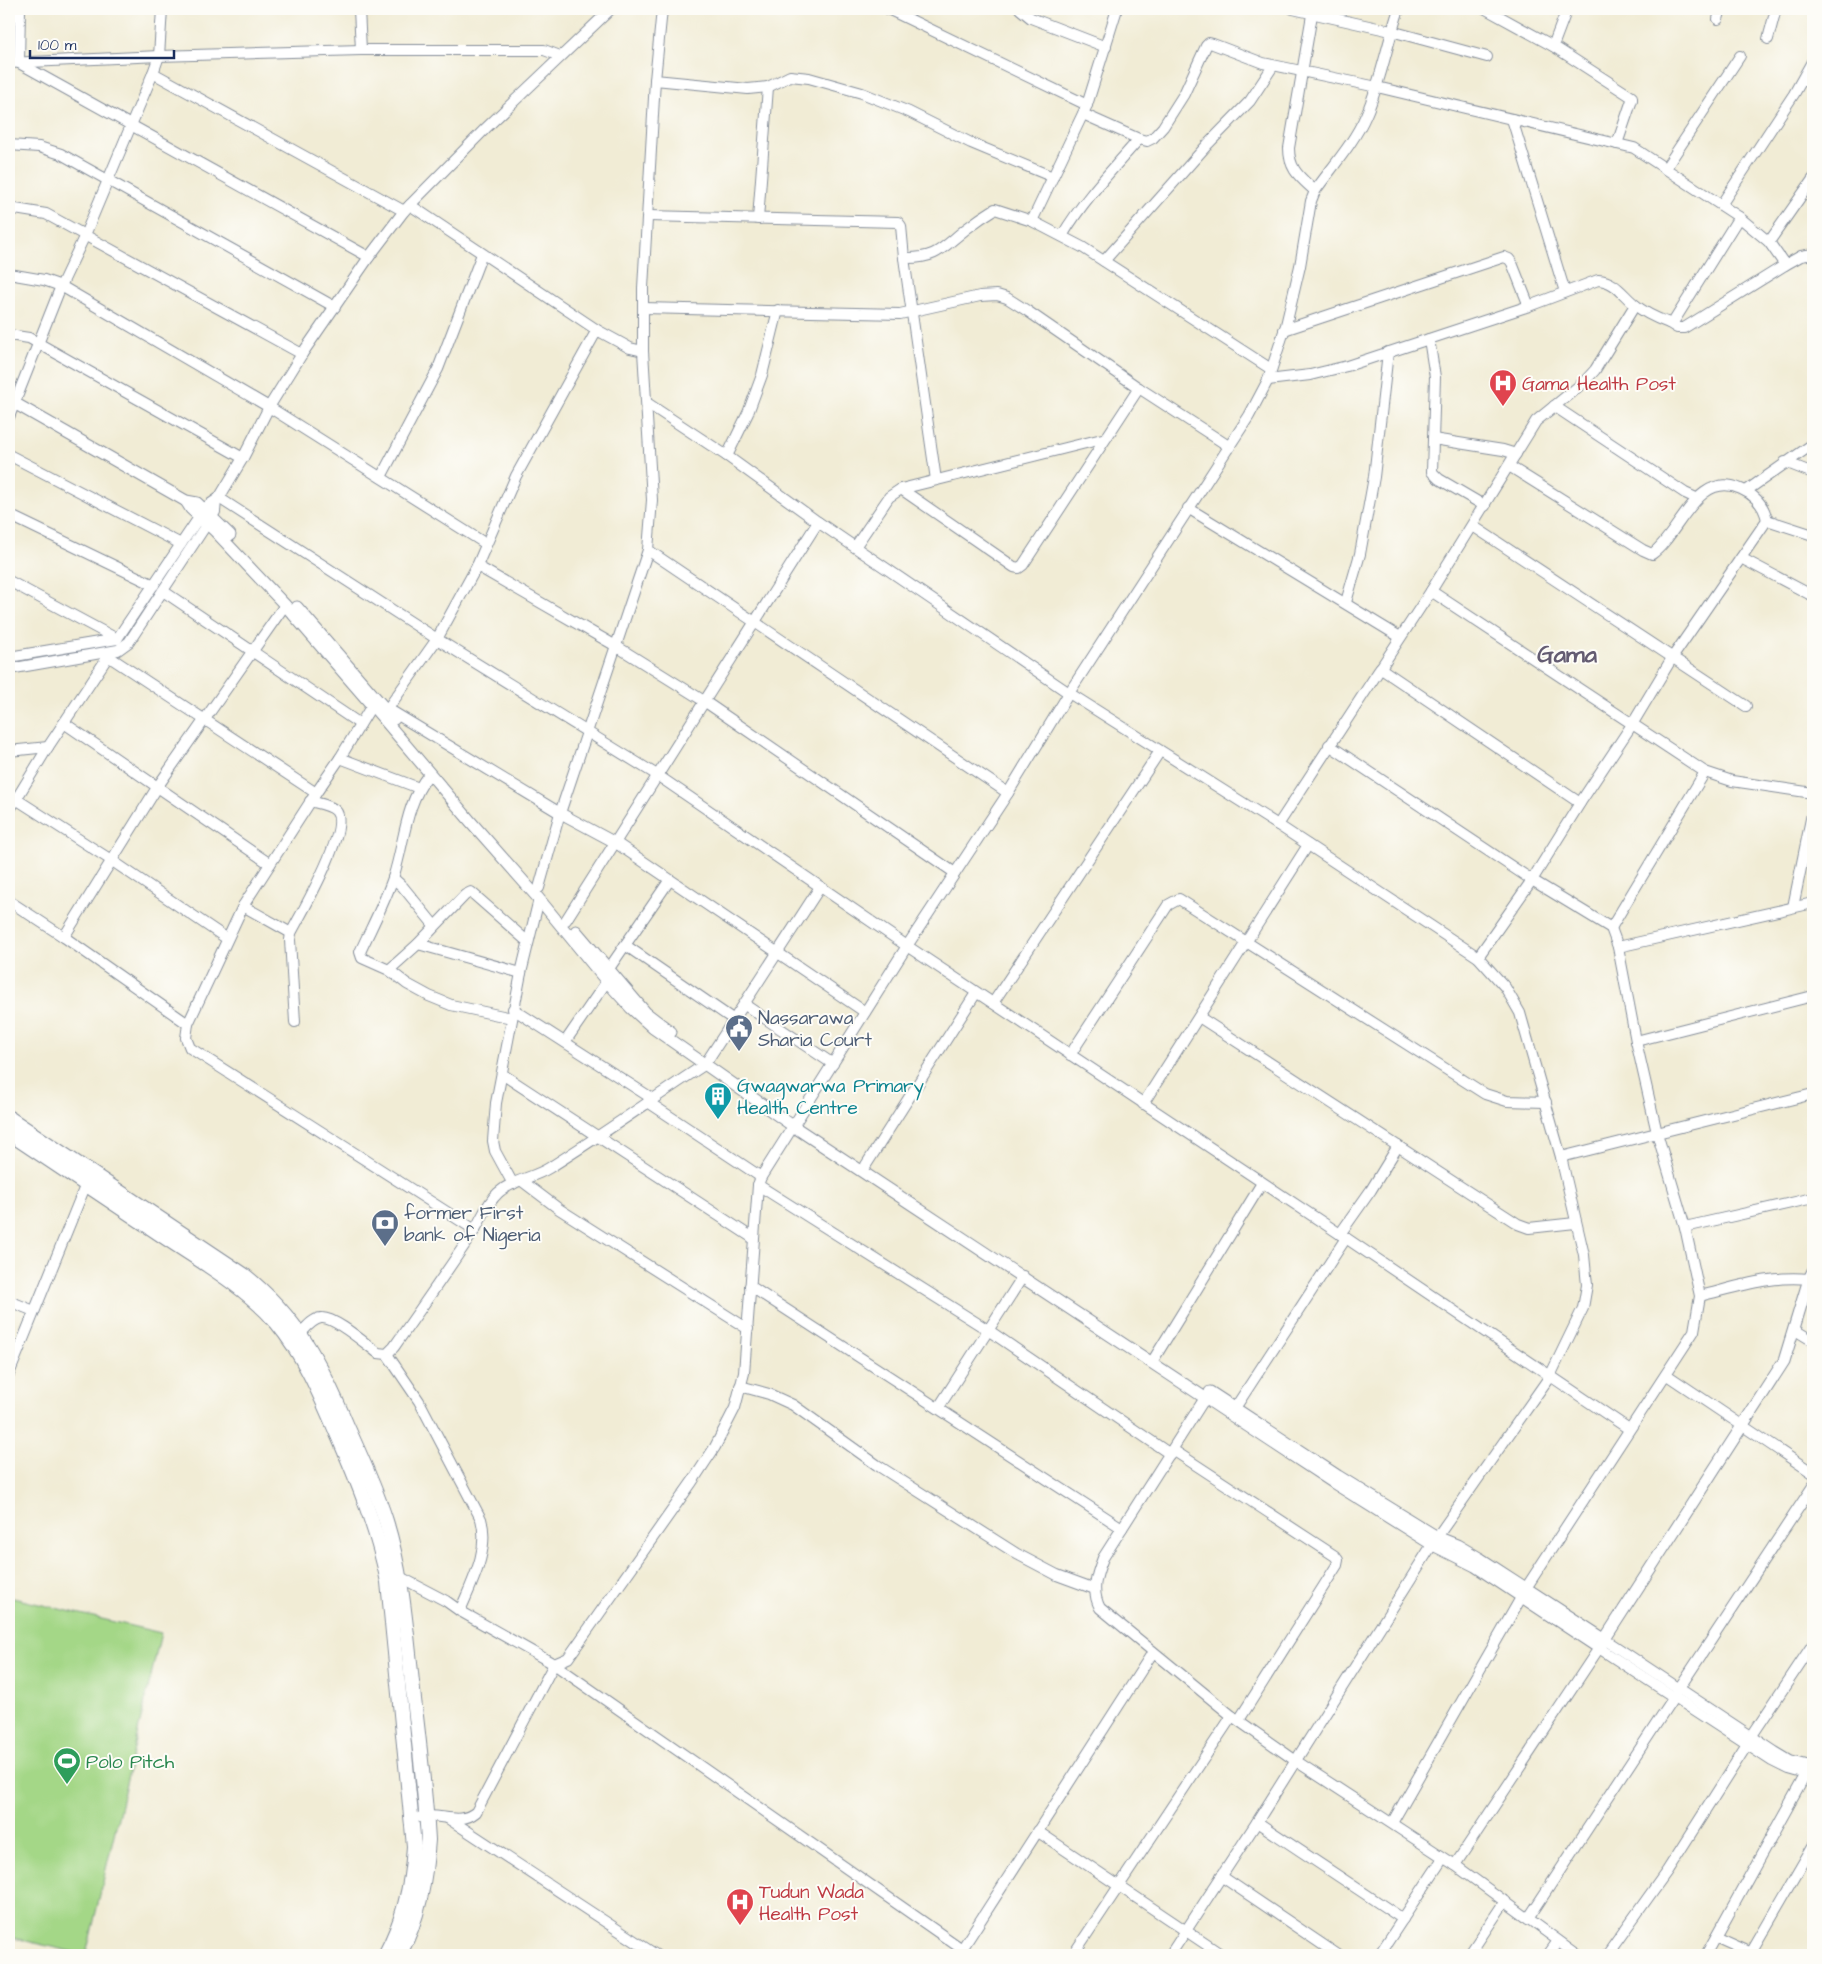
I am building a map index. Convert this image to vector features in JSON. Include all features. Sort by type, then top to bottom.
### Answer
[{"type":"main road","points":[[9,1118],[244,1276],[280,1307],[296,1339],[363,1492],[382,1552],[388,1582],[420,1817],[428,1840],[424,1882],[414,1922],[398,1955]]},
{"type":"main road","points":[[9,1133],[231,1283],[260,1306],[277,1324],[296,1339],[331,1388],[386,1520],[400,1577],[420,1817],[414,1846],[413,1871],[400,1924],[385,1955]]},
{"type":"street","points":[[14,63],[20,9]]},
{"type":"street","points":[[9,418],[12,402],[39,345],[61,286],[85,235],[153,74],[159,56],[162,9]]},
{"type":"street","points":[[359,9],[361,50]]},
{"type":"street","points":[[9,669],[109,654],[129,642],[164,591],[206,516],[243,458],[269,407],[302,354],[369,257],[407,208],[560,56],[612,9]]},
{"type":"street","points":[[662,9],[655,80],[643,308],[643,351],[652,500],[648,550],[560,813],[539,893],[521,973],[496,1104],[493,1141],[495,1151],[518,1183],[748,1329]]},
{"type":"street","points":[[888,9],[1085,109],[1139,139],[1147,141],[1153,138],[1163,127],[1184,94],[1206,46],[1210,43],[1273,66],[1302,70],[1617,144],[1640,152],[1739,217],[1769,242],[1785,265]]},
{"type":"street","points":[[1020,9],[1031,18],[1106,47]]},
{"type":"street","points":[[1032,221],[1085,109],[1117,9]]},
{"type":"street","points":[[1294,9],[1312,11],[1391,30],[1487,57]]},
{"type":"street","points":[[420,1817],[446,1817],[463,1820],[476,1812],[554,1664],[568,1658],[715,1447],[735,1408],[744,1373],[753,1238],[760,1181],[907,946],[1008,793],[1069,693],[1188,508],[1230,447],[1268,380],[1284,330],[1300,266],[1308,214],[1314,191],[1356,134],[1366,115],[1399,9]]},
{"type":"street","points":[[1486,9],[1498,12],[1632,97],[1617,144]]},
{"type":"street","points":[[1553,46],[1567,9]]},
{"type":"street","points":[[1768,39],[1776,9]]},
{"type":"street","points":[[1312,11],[1289,148],[1289,158],[1295,171],[1314,191]]},
{"type":"street","points":[[14,63],[159,56],[361,50],[544,50],[560,56]]},
{"type":"street","points":[[1665,169],[1740,56]]},
{"type":"street","points":[[1721,205],[1794,94],[1813,60]]},
{"type":"street","points":[[14,63],[369,257]]},
{"type":"street","points":[[1104,261],[1250,100],[1273,66]]},
{"type":"street","points":[[153,74],[407,208],[482,254],[597,330],[630,348],[643,351]]},
{"type":"street","points":[[655,80],[748,89],[768,86],[790,76],[809,78],[862,93],[909,112],[971,143],[1053,177]]},
{"type":"street","points":[[758,218],[768,86]]},
{"type":"street","points":[[1512,119],[1565,292]]},
{"type":"street","points":[[1062,236],[1087,199],[1139,139]]},
{"type":"street","points":[[9,145],[39,146],[49,150],[108,180],[335,307]]},
{"type":"street","points":[[1769,242],[1813,179]]},
{"type":"street","points":[[9,208],[46,214],[302,354]]},
{"type":"street","points":[[904,258],[919,259],[940,252],[966,229],[995,208],[1032,221],[1062,236],[1271,369]]},
{"type":"street","points":[[648,216],[898,222],[902,226],[904,258],[936,480]]},
{"type":"street","points":[[1669,323],[1674,321],[1739,217]]},
{"type":"street","points":[[381,477],[438,369],[482,254]]},
{"type":"street","points":[[1268,380],[1310,375],[1347,366],[1529,306],[1598,280],[1606,280],[1614,284],[1635,305],[1677,328],[1684,328],[1785,265],[1801,256],[1813,254]]},
{"type":"street","points":[[1284,330],[1504,257],[1509,258],[1512,263],[1529,306]]},
{"type":"street","points":[[9,274],[44,280],[61,286],[269,407],[486,544]]},
{"type":"street","points":[[643,308],[900,314],[980,296],[1002,297],[1026,310],[1139,388],[1230,447]]},
{"type":"street","points":[[1278,826],[1431,591],[1539,417],[1584,382],[1595,370],[1635,305]]},
{"type":"street","points":[[727,456],[748,413],[762,375],[778,310]]},
{"type":"street","points":[[386,712],[437,639],[477,566],[516,476],[597,330]]},
{"type":"street","points":[[9,334],[29,338],[243,458]]},
{"type":"street","points":[[1428,339],[1435,377],[1432,472],[1485,506]]},
{"type":"street","points":[[1346,602],[1360,554],[1374,476],[1388,352]]},
{"type":"street","points":[[901,489],[1014,567],[1019,568],[1139,388]]},
{"type":"street","points":[[12,402],[186,501],[191,509],[206,516],[291,600],[539,893],[642,1018],[1023,1276],[1235,1408],[1435,1541]]},
{"type":"street","points":[[647,403],[727,456],[818,522],[1069,693],[1308,845],[1478,957],[1498,978],[1520,1013],[1546,1102],[1584,1255],[1587,1285],[1583,1308],[1550,1376],[1435,1541],[1257,1822],[1170,1955]]},
{"type":"street","points":[[1554,406],[1685,493],[1696,498]]},
{"type":"street","points":[[855,547],[889,497],[901,489],[1106,438]]},
{"type":"street","points":[[1433,439],[1503,450],[1516,454]]},
{"type":"street","points":[[1746,491],[1813,444]]},
{"type":"street","points":[[9,455],[180,544]]},
{"type":"street","points":[[1785,462],[1813,473]]},
{"type":"street","points":[[1478,957],[1532,880],[1633,723],[1672,658],[1767,520],[1765,510],[1746,491],[1732,484],[1718,485],[1696,498],[1652,554],[1509,466]]},
{"type":"street","points":[[218,499],[437,639],[657,775],[976,993],[1343,1236],[1629,1429]]},
{"type":"street","points":[[1188,508],[1346,602],[1400,637]]},
{"type":"street","points":[[9,515],[154,585]]},
{"type":"street","points":[[9,657],[117,638],[180,544],[206,516]]},
{"type":"street","points":[[206,516],[372,706],[386,712],[560,813],[616,843],[669,881],[865,1012]]},
{"type":"street","points":[[1767,520],[1813,536]]},
{"type":"street","points":[[566,920],[818,522]]},
{"type":"street","points":[[1472,526],[1746,706]]},
{"type":"street","points":[[648,550],[1008,793]]},
{"type":"street","points":[[1741,558],[1813,596]]},
{"type":"street","points":[[477,566],[616,646],[704,701],[956,873]]},
{"type":"street","points":[[9,580],[117,638]]},
{"type":"street","points":[[164,591],[360,724]]},
{"type":"street","points":[[1431,591],[1705,772],[1732,781],[1813,793]]},
{"type":"street","points":[[64,937],[158,786],[285,605]]},
{"type":"street","points":[[109,654],[206,720],[313,797],[333,808],[338,814],[332,852],[291,933],[295,1022]]},
{"type":"street","points":[[9,811],[109,654]]},
{"type":"street","points":[[1380,668],[1580,803]]},
{"type":"street","points":[[372,706],[243,906],[226,938],[188,1024],[186,1038],[190,1048],[475,1230]]},
{"type":"street","points":[[386,712],[429,774],[566,920],[608,976]]},
{"type":"street","points":[[64,723],[270,864]]},
{"type":"street","points":[[1329,745],[1532,880],[1611,928],[1618,947],[1636,1041],[1657,1133],[1685,1227],[1700,1296],[1694,1331],[1524,1592],[1392,1823]]},
{"type":"street","points":[[9,751],[48,747]]},
{"type":"street","points":[[993,1003],[1160,751]]},
{"type":"street","points":[[340,758],[419,788]]},
{"type":"street","points":[[1611,928],[1705,772]]},
{"type":"street","points":[[429,774],[419,788],[412,803],[393,878],[360,952],[362,958],[389,970],[422,992],[451,1006],[513,1014],[565,1042],[760,1181],[1172,1452],[1335,1556],[1338,1560],[1337,1565],[1235,1718],[1119,1885],[1073,1955]]},
{"type":"street","points":[[16,799],[111,860],[226,938]]},
{"type":"street","points":[[1793,907],[1813,809]]},
{"type":"street","points":[[1143,1104],[1308,845]]},
{"type":"street","points":[[393,878],[403,887],[434,925]]},
{"type":"street","points":[[565,1042],[608,976],[625,945],[669,881]]},
{"type":"street","points":[[387,1354],[394,1347],[475,1230],[491,1200],[500,1192],[544,1172],[598,1138],[706,1062],[745,1005],[820,887]]},
{"type":"street","points":[[389,970],[418,944],[465,894],[471,892],[528,942]]},
{"type":"street","points":[[1070,1055],[1168,906],[1180,899],[1485,1094],[1507,1101],[1546,1102]]},
{"type":"street","points":[[9,901],[188,1024]]},
{"type":"street","points":[[1618,947],[1813,903]]},
{"type":"street","points":[[243,906],[291,933]]},
{"type":"street","points":[[418,944],[521,973]]},
{"type":"street","points":[[625,945],[734,1020]]},
{"type":"street","points":[[866,1165],[976,993]]},
{"type":"street","points":[[1636,1041],[1813,996]]},
{"type":"street","points":[[745,1005],[833,1064]]},
{"type":"street","points":[[1199,1017],[1518,1224],[1529,1228],[1575,1222]]},
{"type":"street","points":[[502,1074],[753,1238]]},
{"type":"street","points":[[1560,1157],[1813,1094]]},
{"type":"street","points":[[795,1123],[866,1165],[1154,1359],[1205,1398],[1334,1483],[1524,1592],[1749,1741],[1780,1765],[1811,1769],[1706,1955]]},
{"type":"street","points":[[1235,1408],[1398,1146]]},
{"type":"street","points":[[9,1374],[86,1184]]},
{"type":"street","points":[[1154,1359],[1262,1184]]},
{"type":"street","points":[[1685,1227],[1813,1198]]},
{"type":"street","points":[[1455,1865],[1784,1361],[1811,1275],[1772,1279],[1700,1296]]},
{"type":"street","points":[[939,1408],[1023,1276]]},
{"type":"street","points":[[750,1286],[1122,1528]]},
{"type":"street","points":[[9,1301],[34,1311]]},
{"type":"street","points":[[296,1339],[314,1320],[322,1318],[332,1320],[378,1353],[387,1354],[419,1400],[467,1488],[481,1518],[485,1532],[482,1554],[460,1611]]},
{"type":"street","points":[[1795,1330],[1813,1341]]},
{"type":"street","points":[[1667,1375],[1813,1473]]},
{"type":"street","points":[[740,1386],[769,1394],[793,1405],[877,1465],[1017,1554],[1056,1575],[1095,1589]]},
{"type":"street","points":[[1205,1398],[1103,1558],[1096,1578],[1094,1595],[1100,1608],[1235,1718],[1296,1761],[1455,1865],[1578,1955]]},
{"type":"street","points":[[1528,1919],[1813,1486]]},
{"type":"street","points":[[400,1577],[446,1601],[460,1611],[554,1664],[961,1952],[1153,1652]]},
{"type":"street","points":[[1607,1955],[1667,1870],[1813,1644]]},
{"type":"street","points":[[446,1817],[656,1955]]},
{"type":"street","points":[[1257,1822],[1403,1920]]},
{"type":"street","points":[[1037,1831],[1222,1955]]},
{"type":"street","points":[[1716,1937],[1754,1954],[1813,1846]]},
{"type":"street","points":[[1379,1955],[1443,1858]]},
{"type":"street","points":[[1221,1876],[1338,1955]]},
{"type":"street","points":[[1469,1955],[1505,1901]]},
{"type":"street","points":[[1548,1955],[1558,1941]]},
{"type":"green space","name":"Polo Pitch","points":[[9,1597],[161,1633],[86,1955],[9,1937]]},
{"type":"place","name":"Gama Health Post","points":[[1503,407]]},
{"type":"place","name":"Nassarawa Sharia Court","points":[[739,1052]]},
{"type":"place","name":"Gwagwarwa Primary Health Centre","points":[[718,1120]]},
{"type":"place","name":"former First bank of Nigeria","points":[[385,1247]]},
{"type":"place","name":"Polo Pitch","points":[[67,1785]]},
{"type":"place","name":"Tudun Wada Health Post","points":[[740,1926]]},
{"type":"district","name":"Gama","points":[[1567,654]]}]
